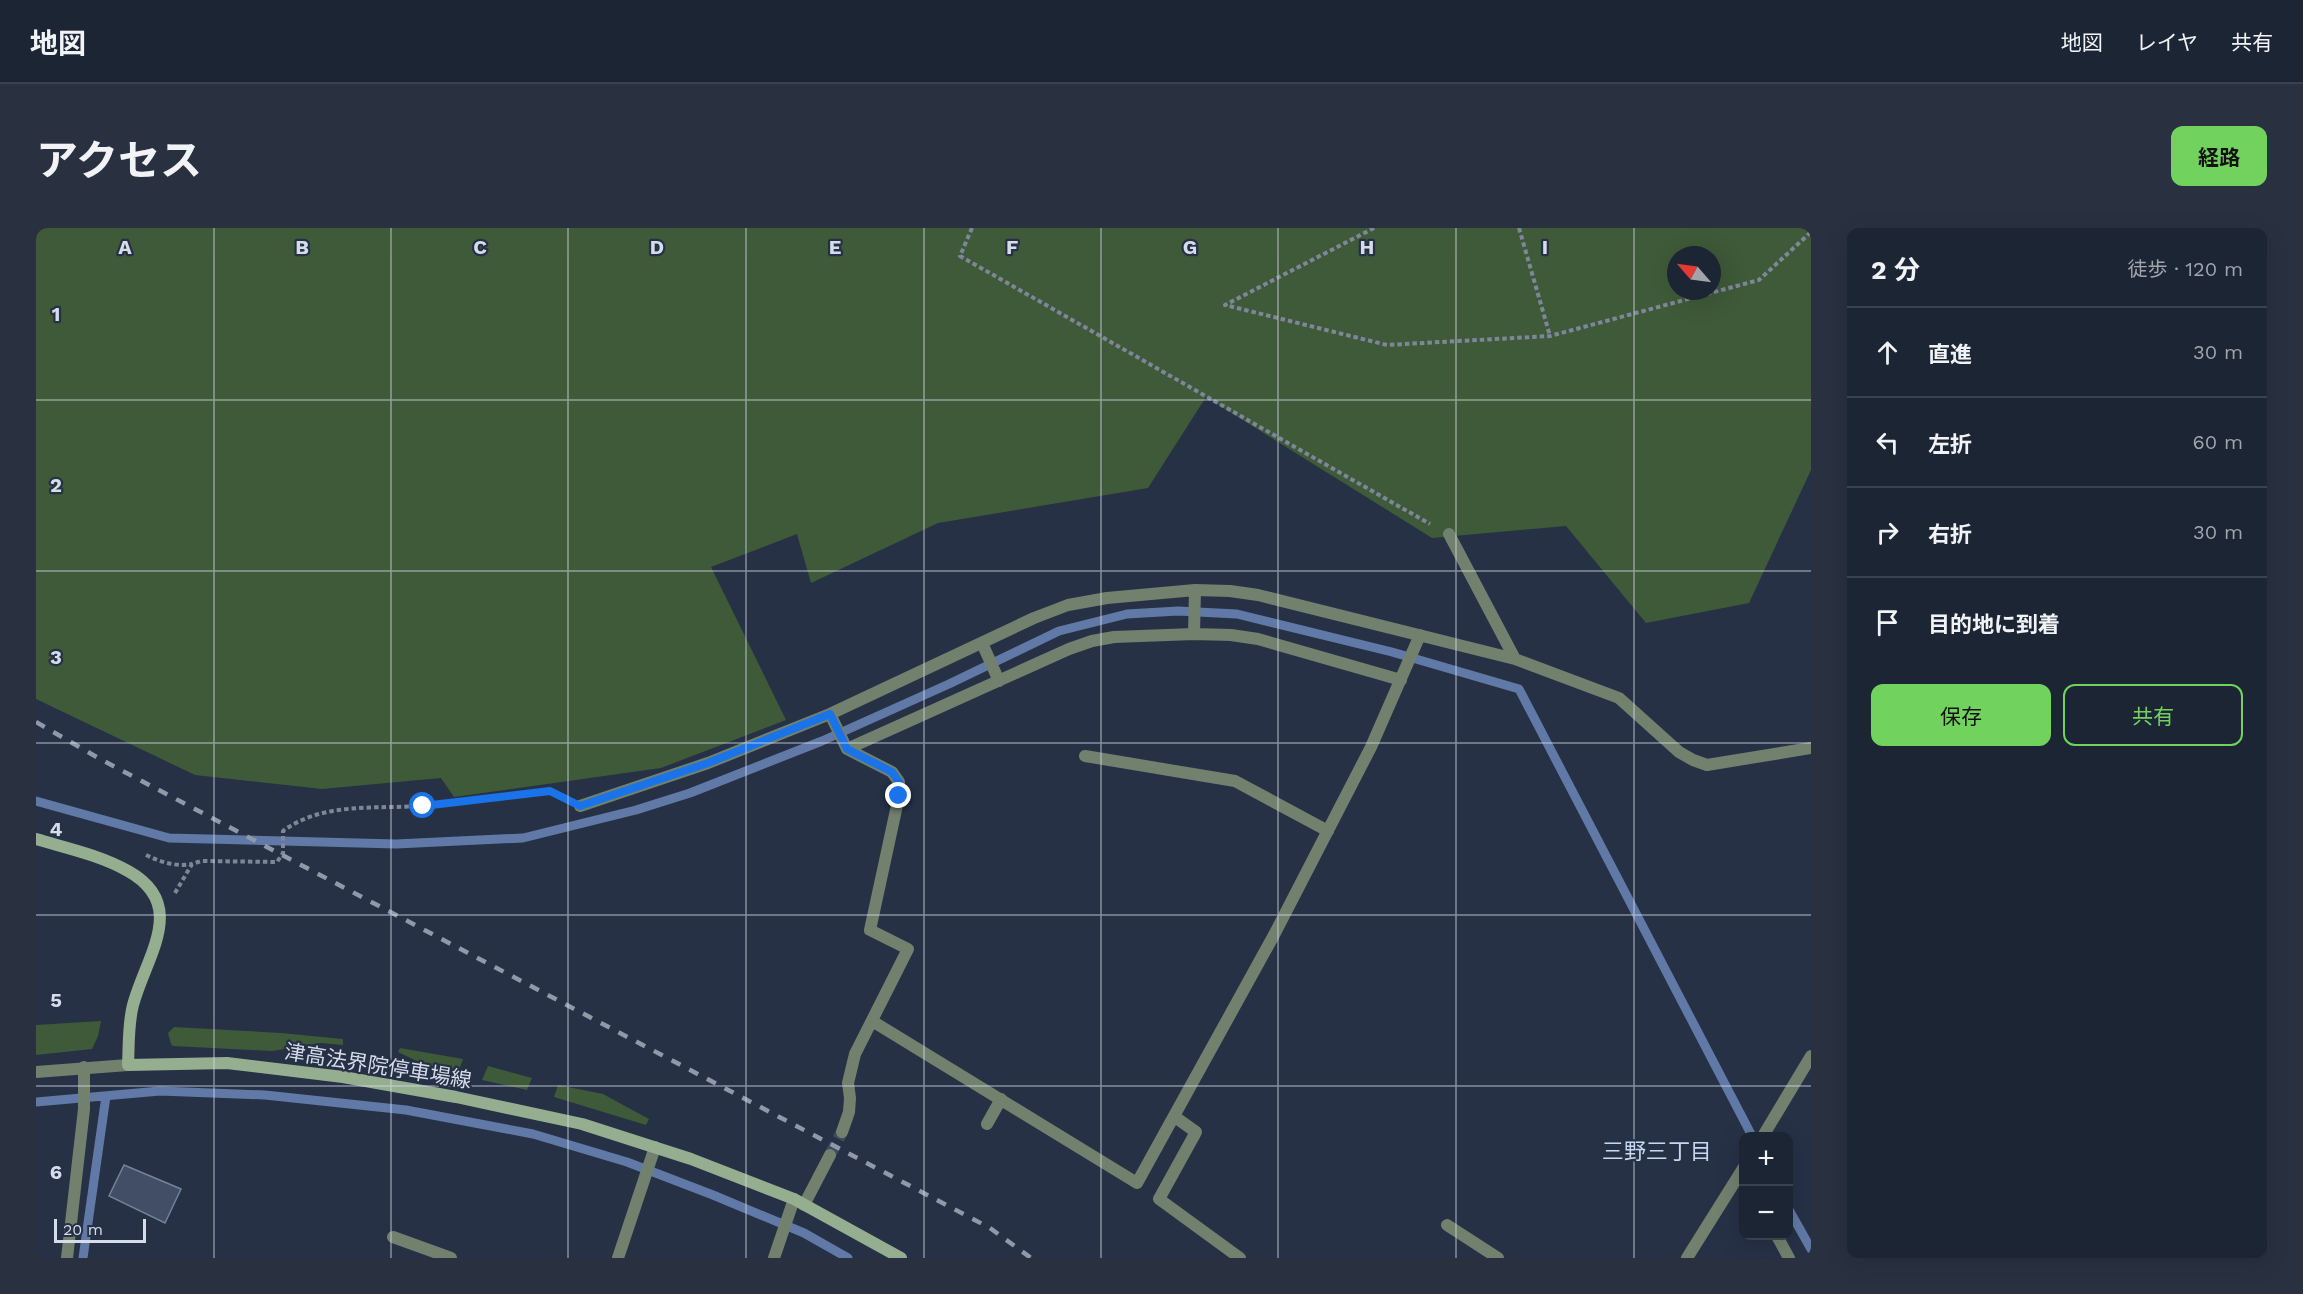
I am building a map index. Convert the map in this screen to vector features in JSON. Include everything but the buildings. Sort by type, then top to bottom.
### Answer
[{"type":"main road","points":[[36,839],[127,870],[144,881],[155,895],[161,911],[161,926],[134,1004],[130,1023],[129,1065]]},
{"type":"main road","name":"津高法界院停車場線","points":[[129,1065],[227,1063],[343,1077],[456,1097],[582,1124],[691,1158],[799,1202],[902,1258]]},
{"type":"street","points":[[1449,534],[1515,659]]},
{"type":"street","points":[[580,806],[708,763],[831,716],[982,646],[1034,618],[1068,605],[1107,598],[1230,591],[1258,595],[1418,639],[1515,659],[1619,698],[1679,752],[1707,765],[1811,748]]},
{"type":"street","points":[[1194,632],[1195,594]]},
{"type":"street","points":[[845,747],[1069,649],[1092,641],[1114,637],[1194,632],[1258,639],[1402,676]]},
{"type":"street","points":[[872,1021],[1137,1183],[1175,1117],[1328,831],[1371,747],[1418,639]]},
{"type":"street","points":[[982,646],[998,680]]},
{"type":"street","points":[[831,716],[845,747],[892,772],[899,782],[899,796],[870,930],[908,949],[855,1054],[848,1083],[849,1112],[842,1132]]},
{"type":"street","points":[[1084,756],[1235,781],[1328,831]]},
{"type":"street","points":[[1766,1132],[1811,1056]]},
{"type":"street","points":[[36,1072],[129,1065]]},
{"type":"street","points":[[67,1258],[84,1109],[84,1067]]},
{"type":"street","points":[[987,1124],[1001,1099]]},
{"type":"street","points":[[1175,1117],[1196,1132],[1159,1199],[1240,1258]]},
{"type":"street","points":[[618,1258],[655,1147]]},
{"type":"street","points":[[774,1258],[788,1216],[830,1155]]},
{"type":"street","points":[[1687,1258],[1739,1176]]},
{"type":"street","points":[[1447,1226],[1498,1258]]},
{"type":"street","points":[[393,1237],[451,1258]]},
{"type":"street","points":[[1779,1240],[1789,1258]]},
{"type":"path","points":[[972,228],[960,256],[1449,534]]},
{"type":"path","points":[[1374,228],[1225,305],[1387,345],[1550,336],[1759,279],[1811,232]]},
{"type":"path","points":[[1519,228],[1550,336]]},
{"type":"path","points":[[161,911],[182,885],[192,864],[201,861],[277,862],[284,853],[283,831],[291,825],[329,811],[423,806],[550,791],[580,806]]},
{"type":"green space","points":[[36,228],[1811,228],[1811,470],[1749,603],[1646,623],[1566,526],[1432,538],[1206,397],[1148,488],[938,523],[811,583],[797,534],[711,567],[786,720],[661,768],[454,797],[441,778],[322,789],[195,775],[36,699]]},
{"type":"green space","points":[[101,1021],[92,1049],[36,1055],[36,1025]]},
{"type":"green space","points":[[174,1027],[343,1039],[343,1045],[321,1043],[272,1051],[173,1046],[168,1033]]},
{"type":"green space","points":[[400,1048],[463,1059],[457,1076],[444,1074],[398,1052]]},
{"type":"green space","points":[[488,1066],[532,1078],[527,1090],[482,1080]]},
{"type":"green space","points":[[558,1085],[603,1094],[649,1119],[646,1125],[554,1097]]},
{"type":"waterway","points":[[36,801],[169,838],[396,844],[523,838],[636,810],[690,793],[822,741],[1059,631],[1127,614],[1178,611],[1237,614],[1392,652],[1519,689],[1750,1132]]},
{"type":"waterway","points":[[36,1102],[160,1091],[265,1095],[406,1110],[533,1134],[627,1162],[713,1195],[804,1233],[848,1258]]},
{"type":"waterway","points":[[83,1258],[106,1096]]},
{"type":"waterway","points":[[1793,1217],[1811,1249]]},
{"type":"tunnel","points":[[830,1155],[842,1132]]},
{"type":"railway","points":[[36,722],[100,759],[990,1228],[1031,1258]]},
{"type":"district","name":"三野三丁目","points":[[1657,1151]]},
{"type":"route","points":[[423,806],[550,791],[580,806],[708,763],[830,714],[847,749],[892,772],[899,782],[899,796]]}]
